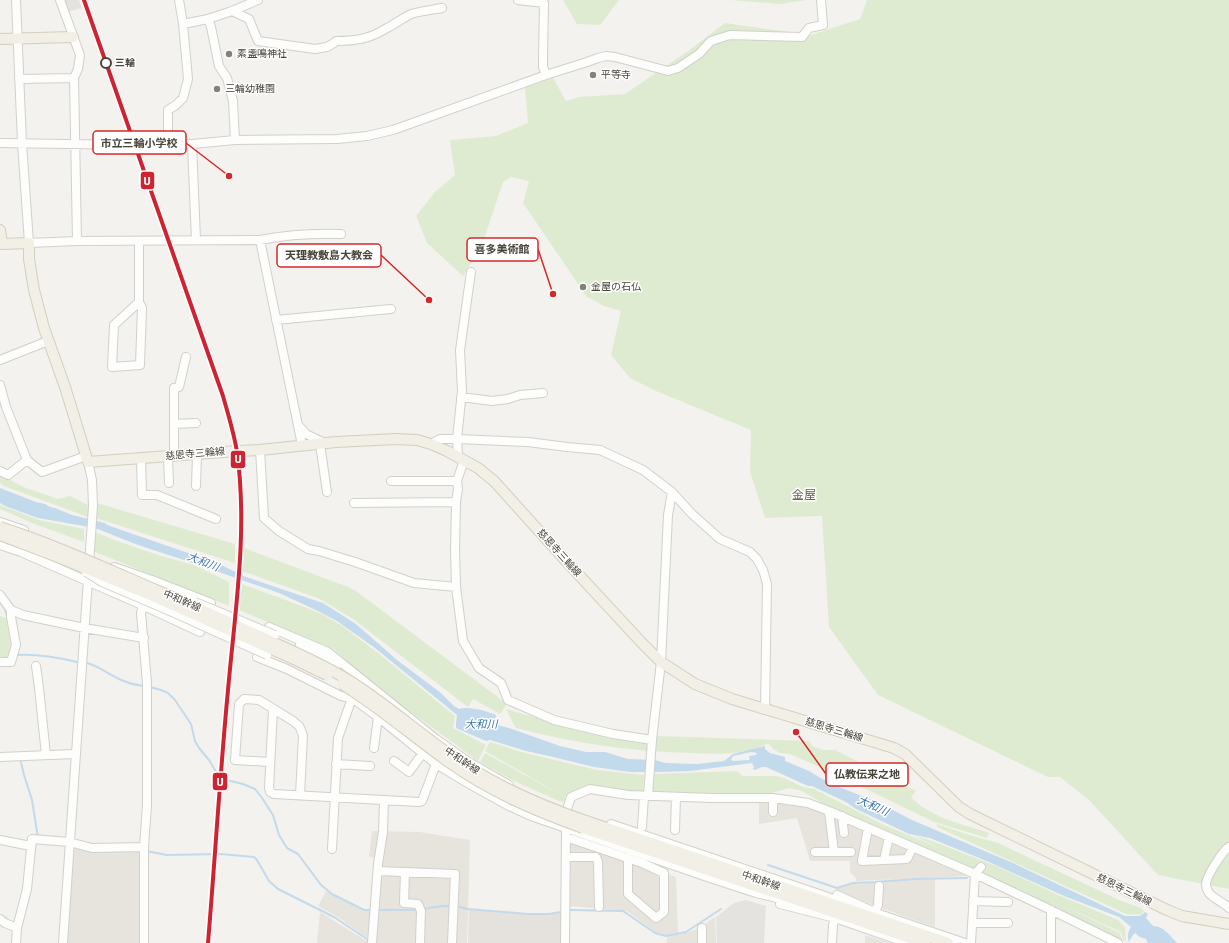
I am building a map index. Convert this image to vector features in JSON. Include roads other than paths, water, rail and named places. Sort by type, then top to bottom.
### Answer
[{"type":"main road","points":[[0,39],[73,37]]},
{"type":"main road","points":[[0,230],[1,244],[29,243],[29,259],[34,290],[48,341],[65,387],[87,459]]},
{"type":"main road","name":"慈恩寺三輪線","points":[[87,459],[141,458],[260,450],[323,443],[396,439],[417,440],[431,444],[461,458],[478,468],[494,481],[641,642],[661,662],[695,684],[765,710],[894,748],[906,754],[959,807],[995,829],[1167,910],[1182,916],[1229,924]]},
{"type":"main road","name":"中和幹線","points":[[0,526],[35,539],[219,616],[298,652],[323,665],[363,690],[453,756],[485,777],[523,797],[584,825],[817,907],[925,943]]},
{"type":"main road","name":"中和幹線","points":[[0,535],[146,593],[320,672],[344,685],[451,764],[474,779],[510,799],[540,812],[874,915],[948,943]]},
{"type":"street","points":[[16,0],[22,143],[29,243],[77,241],[260,240],[275,237],[341,234]]},
{"type":"street","points":[[60,0],[80,55],[78,69],[74,78],[77,241]]},
{"type":"street","points":[[168,143],[168,110],[184,98],[188,79],[183,24],[179,0]]},
{"type":"street","points":[[183,24],[232,12],[258,0]]},
{"type":"street","points":[[518,0],[544,2],[543,67],[546,75]]},
{"type":"street","points":[[0,143],[135,145],[168,143],[192,144],[234,140],[337,139],[367,136],[393,130],[546,75],[606,56],[668,71],[678,68],[699,54],[711,41],[730,35],[802,37],[809,28],[823,24],[821,0]]},
{"type":"street","points":[[232,12],[249,19],[258,41],[315,49],[327,47],[336,41],[353,41],[364,38],[385,30],[410,15],[422,11],[442,8]]},
{"type":"street","points":[[208,19],[212,27],[219,66],[227,78],[233,101],[234,140]]},
{"type":"street","points":[[19,79],[74,78]]},
{"type":"street","points":[[192,144],[196,240]]},
{"type":"street","points":[[260,240],[302,446]]},
{"type":"street","points":[[139,241],[139,302],[142,308],[140,365],[112,367],[114,325],[139,302]]},
{"type":"street","points":[[471,272],[460,350],[462,397],[457,439],[461,458],[457,481],[458,489],[456,502],[456,587],[463,641],[479,668],[501,683],[508,700],[554,720],[613,734],[652,740]]},
{"type":"street","points":[[276,320],[391,309]]},
{"type":"street","points":[[0,360],[48,341]]},
{"type":"street","points":[[169,483],[174,424],[174,388],[179,388],[186,357]]},
{"type":"street","points":[[0,386],[6,407],[27,460],[42,472],[87,459],[92,480],[93,506],[62,943]]},
{"type":"street","points":[[462,397],[492,401],[508,399],[520,395],[543,393]]},
{"type":"street","points":[[174,424],[196,424]]},
{"type":"street","points":[[299,426],[306,434],[323,443],[327,492]]},
{"type":"street","points":[[431,444],[440,439],[457,439],[528,442],[600,450],[643,470],[672,492],[692,514],[720,539],[750,552],[757,559],[763,570],[767,584],[765,710]]},
{"type":"street","points":[[260,450],[264,518],[279,531],[308,548],[319,550],[414,583],[456,587]]},
{"type":"street","points":[[196,486],[197,454]]},
{"type":"street","points":[[141,458],[142,495],[157,495],[216,519]]},
{"type":"street","points":[[0,471],[8,475],[27,460]]},
{"type":"street","points":[[391,481],[457,481]]},
{"type":"street","points":[[642,827],[661,662],[668,515],[672,492]]},
{"type":"street","points":[[354,503],[456,502]]},
{"type":"street","points":[[0,522],[36,535],[89,558],[211,603],[200,632],[88,581],[21,552],[0,545]]},
{"type":"street","points":[[70,562],[102,582],[267,654],[331,685],[378,717],[436,764],[507,805],[566,833],[642,863],[664,873],[664,912],[656,918],[628,894],[628,858]]},
{"type":"street","points":[[106,569],[148,583],[275,635],[325,658],[357,676]]},
{"type":"street","points":[[144,943],[144,847],[147,805],[147,699],[144,638],[141,613],[142,605],[152,580]]},
{"type":"street","points":[[0,595],[12,610],[23,615],[84,628],[144,638]]},
{"type":"street","points":[[0,662],[11,662],[16,645],[11,617],[12,610]]},
{"type":"street","points":[[352,698],[341,696],[287,669],[257,657],[269,627],[328,652],[436,738],[469,762],[515,788],[547,802],[602,822],[825,896],[874,915],[966,943]]},
{"type":"street","points":[[36,666],[40,688],[46,755]]},
{"type":"street","points":[[332,849],[338,738],[352,698]]},
{"type":"street","points":[[270,762],[235,760],[239,704],[244,699],[259,700],[293,721],[302,730],[300,795]]},
{"type":"street","points":[[273,709],[268,788],[270,792],[274,794],[419,802],[422,801],[436,764]]},
{"type":"street","points":[[374,748],[378,717]]},
{"type":"street","points":[[394,761],[409,772],[423,753]]},
{"type":"street","points":[[0,757],[75,754]]},
{"type":"street","points":[[336,764],[370,766]]},
{"type":"street","points":[[566,809],[571,797],[590,789],[628,795],[773,798],[808,803],[842,816],[975,874],[1118,943]]},
{"type":"street","points":[[675,830],[676,797]]},
{"type":"street","points":[[773,798],[773,812]]},
{"type":"street","points":[[372,942],[383,832],[384,800]]},
{"type":"street","points":[[829,811],[834,852]]},
{"type":"street","points":[[842,816],[844,833]]},
{"type":"street","points":[[868,828],[862,861],[907,859],[913,847]]},
{"type":"street","points":[[565,943],[566,833]]},
{"type":"street","points":[[566,833],[657,860],[762,895],[817,907]]},
{"type":"street","points":[[884,860],[889,837]]},
{"type":"street","points":[[16,943],[27,889],[32,839],[69,842],[92,848],[144,847]]},
{"type":"street","points":[[0,840],[31,846]]},
{"type":"street","points":[[1229,847],[1223,852],[1206,883],[1207,889],[1210,893],[1229,908]]},
{"type":"street","points":[[815,852],[851,852]]},
{"type":"street","points":[[566,857],[596,858],[598,862],[599,907]]},
{"type":"street","points":[[657,860],[682,874],[742,894],[835,918],[907,943]]},
{"type":"street","points":[[971,943],[975,874],[981,867]]},
{"type":"street","points":[[378,871],[455,874],[452,943]]},
{"type":"street","points":[[405,872],[404,903],[418,904],[421,909],[420,943]]},
{"type":"street","points":[[874,915],[878,905],[880,886]]},
{"type":"street","points":[[974,901],[1008,902]]},
{"type":"street","points":[[1051,910],[1051,943]]},
{"type":"street","points":[[832,943],[832,925],[835,918]]},
{"type":"street","points":[[0,919],[18,928]]},
{"type":"street","points":[[972,923],[1008,923]]},
{"type":"street","points":[[702,928],[702,943]]},
{"type":"water","name":"大和川","points":[[0,488],[72,515],[105,523],[107,525],[217,563],[246,577],[323,603],[356,624],[397,660],[441,693],[454,706],[459,709],[472,709],[492,713],[496,715],[495,721],[497,725],[560,746],[586,752],[605,752],[628,759],[655,760],[665,763],[697,764],[724,761],[733,754],[765,746],[765,749],[770,753],[785,757],[785,761],[809,771],[829,783],[877,802],[912,820],[1013,863],[1125,916],[1140,916],[1145,912],[1148,914],[1146,918],[1153,926],[1157,926],[1164,930],[1177,943],[1148,943],[1146,939],[1135,933],[1129,942],[1128,934],[1131,927],[1119,917],[1064,896],[989,862],[930,838],[909,834],[812,786],[808,786],[766,767],[755,770],[753,769],[754,767],[752,763],[690,771],[630,772],[594,767],[526,751],[490,740],[486,741],[456,728],[457,715],[375,648],[337,621],[318,611],[279,593],[138,545],[95,528],[38,518],[0,503]],"holes":[[[751,752],[757,753],[756,755],[749,756],[749,760],[731,760],[733,756]]]},
{"type":"waterway","points":[[0,602],[5,609],[8,619]]},
{"type":"waterway","points":[[17,655],[32,655],[77,662]]},
{"type":"waterway","points":[[87,663],[122,680],[132,684],[144,686]]},
{"type":"waterway","points":[[150,687],[168,693],[175,700],[191,724],[195,741],[199,748],[209,760],[218,775],[226,780],[243,784],[255,789],[273,815],[279,835],[287,848],[298,854],[321,885],[332,894],[364,910],[371,910]]},
{"type":"waterway","points":[[19,759],[32,800],[38,838]]},
{"type":"waterway","points":[[146,851],[167,855],[221,854],[254,857],[269,881],[278,889],[334,917],[370,941]]},
{"type":"waterway","points":[[768,865],[837,888],[853,883],[916,879],[967,878]]},
{"type":"waterway","points":[[423,909],[452,906]]},
{"type":"waterway","points":[[457,906],[467,909],[528,914],[549,914],[561,912]]},
{"type":"waterway","points":[[570,910],[623,911],[655,933],[666,936],[686,932],[721,909]]},
{"type":"waterway","points":[[378,910],[419,910]]},
{"type":"place","name":"素盞鳴神社","points":[[229,54]]},
{"type":"place","name":"三輪","points":[[106,63]]},
{"type":"place","name":"平等寺","points":[[593,75]]},
{"type":"place","name":"三輪幼稚園","points":[[217,89]]},
{"type":"place","name":"市立三輪小学校","points":[[229,176]]},
{"type":"place","name":"金屋の石仏","points":[[583,287]]},
{"type":"place","name":"喜多美術館","points":[[553,294]]},
{"type":"place","name":"天理教敷島大教会","points":[[429,300]]},
{"type":"place","name":"仏教伝来之地","points":[[796,732]]},
{"type":"district","name":"金屋","points":[[804,495]]}]
